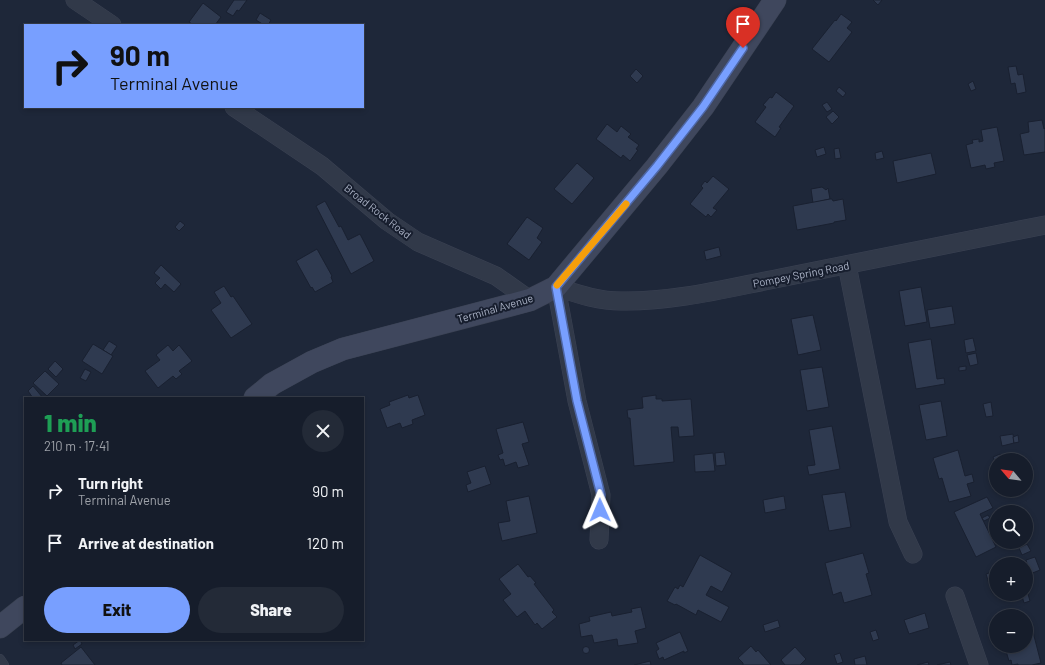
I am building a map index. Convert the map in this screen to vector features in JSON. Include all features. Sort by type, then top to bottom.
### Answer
[{"type":"street","points":[[75,0],[111,24]]},
{"type":"street","name":"Terminal Avenue","points":[[256,397],[272,384],[312,362],[343,349],[530,300],[556,287],[657,166],[703,107],[776,0]]},
{"type":"street","name":"Broad Rock Road","points":[[235,108],[322,166],[387,221],[418,242],[496,276],[530,300]]},
{"type":"street","name":"Pompey Spring Road","points":[[556,287],[590,298],[620,301],[686,296],[1045,225]]},
{"type":"street","points":[[847,265],[898,522],[913,554]]},
{"type":"street","points":[[556,287],[577,401],[601,495],[599,540]]},
{"type":"street","points":[[955,596],[979,665]]},
{"type":"street","points":[[0,627],[24,608]]},
{"type":"lane","points":[[0,659],[4,665]]},
{"type":"building","points":[[234,0],[247,0],[239,11],[237,10],[233,16],[226,12]]},
{"type":"building","points":[[873,0],[882,0],[878,5]]},
{"type":"building","points":[[203,3],[221,17],[216,24],[192,24],[189,22]]},
{"type":"building","points":[[260,13],[271,20],[269,24],[262,24],[256,20]]},
{"type":"building","points":[[841,14],[852,22],[847,28],[852,32],[829,62],[812,49]]},
{"type":"building","points":[[1016,66],[1018,75],[1023,74],[1026,92],[1017,94],[1015,83],[1011,84],[1008,67]]},
{"type":"building","points":[[636,69],[643,76],[637,83],[630,76]]},
{"type":"building","points":[[973,81],[976,89],[971,91],[968,84]]},
{"type":"building","points":[[839,87],[846,93],[843,97],[836,91]]},
{"type":"building","points":[[776,92],[794,106],[779,127],[781,128],[775,137],[755,122],[766,107],[763,105],[770,97],[772,98]]},
{"type":"building","points":[[827,102],[832,109],[827,112],[822,105]]},
{"type":"building","points":[[833,111],[839,117],[832,124],[826,117]]},
{"type":"building","points":[[1042,120],[1044,129],[1045,128],[1045,152],[1024,155],[1020,134],[1029,132],[1028,122]]},
{"type":"building","points":[[607,124],[617,132],[621,126],[631,134],[628,137],[639,145],[636,149],[638,150],[630,161],[623,155],[621,158],[596,139]]},
{"type":"building","points":[[997,127],[1004,161],[994,163],[995,167],[986,169],[985,165],[971,168],[966,145],[973,143],[972,140],[979,139],[979,142],[983,141],[981,130]]},
{"type":"building","points":[[824,147],[826,154],[817,157],[815,150]]},
{"type":"building","points":[[839,148],[841,158],[835,159],[834,149]]},
{"type":"building","points":[[882,151],[884,158],[876,160],[875,153]]},
{"type":"building","points":[[931,153],[936,174],[897,183],[893,161]]},
{"type":"building","points":[[577,163],[594,178],[572,204],[554,189]]},
{"type":"building","points":[[713,176],[729,189],[713,208],[717,210],[711,217],[708,214],[706,217],[690,204],[703,188],[701,186],[705,181],[707,183]]},
{"type":"building","points":[[822,187],[826,190],[828,188],[830,199],[813,203],[811,189]]},
{"type":"building","points":[[830,199],[833,201],[843,199],[846,220],[797,230],[793,206]]},
{"type":"building","points":[[325,201],[348,240],[360,234],[374,261],[351,274],[316,206]]},
{"type":"building","points":[[527,217],[543,228],[537,238],[542,242],[529,260],[507,244]]},
{"type":"building","points":[[180,221],[185,225],[179,231],[175,227]]},
{"type":"building","points":[[719,247],[721,256],[706,260],[704,251]]},
{"type":"building","points":[[317,249],[332,276],[333,282],[315,292],[312,287],[311,288],[296,261]]},
{"type":"building","points":[[161,265],[181,284],[174,292],[165,284],[161,289],[155,283],[160,278],[154,273]]},
{"type":"building","points":[[224,286],[231,297],[233,296],[252,324],[231,338],[211,310],[221,303],[214,292]]},
{"type":"building","points":[[921,287],[927,322],[905,326],[899,291]]},
{"type":"building","points":[[952,306],[955,324],[930,328],[927,310]]},
{"type":"building","points":[[813,315],[821,350],[798,355],[791,319]]},
{"type":"building","points":[[973,338],[976,351],[966,353],[964,340]]},
{"type":"building","points":[[931,339],[937,379],[944,378],[945,384],[916,389],[908,343]]},
{"type":"building","points":[[109,341],[117,346],[111,355],[103,350]]},
{"type":"building","points":[[93,344],[113,356],[102,374],[82,361]]},
{"type":"building","points":[[168,345],[173,351],[179,345],[192,361],[179,371],[182,374],[176,379],[173,376],[158,388],[145,371],[160,360],[156,355]]},
{"type":"building","points":[[976,353],[978,364],[970,366],[967,355]]},
{"type":"building","points":[[55,361],[63,369],[56,377],[48,369]]},
{"type":"building","points":[[966,366],[966,370],[959,371],[959,367]]},
{"type":"building","points":[[822,367],[829,407],[807,411],[800,370]]},
{"type":"building","points":[[85,369],[91,372],[86,381],[80,378]]},
{"type":"building","points":[[45,371],[59,384],[47,396],[33,383]]},
{"type":"building","points":[[33,386],[42,397],[32,397],[28,391]]},
{"type":"building","points":[[408,395],[409,398],[418,395],[425,415],[412,420],[413,424],[402,428],[400,423],[387,428],[380,409],[390,405],[389,402]]},
{"type":"building","points":[[656,395],[656,399],[662,399],[662,401],[691,399],[694,436],[679,437],[678,427],[671,427],[674,462],[634,466],[630,418],[628,418],[627,410],[643,408],[642,397]]},
{"type":"building","points":[[941,401],[947,436],[926,440],[919,405]]},
{"type":"building","points":[[991,402],[993,416],[986,417],[983,404]]},
{"type":"building","points":[[523,422],[529,442],[522,444],[529,465],[518,468],[516,462],[505,466],[503,459],[500,460],[498,455],[503,453],[496,429]]},
{"type":"building","points":[[832,426],[840,469],[809,475],[807,466],[815,465],[809,430]]},
{"type":"building","points":[[1013,434],[1014,443],[1002,446],[1000,436]]},
{"type":"building","points":[[1018,435],[1019,442],[1014,443],[1013,437]]},
{"type":"building","points":[[958,450],[965,476],[972,474],[974,482],[967,484],[971,496],[949,502],[942,478],[939,479],[933,458]]},
{"type":"building","points":[[724,452],[726,465],[716,466],[715,453]]},
{"type":"building","points":[[713,453],[715,471],[695,472],[694,455]]},
{"type":"building","points":[[485,466],[491,484],[468,492],[466,485],[471,483],[467,472]]},
{"type":"building","points":[[845,492],[851,527],[829,531],[822,495]]},
{"type":"building","points":[[529,496],[537,533],[502,541],[498,523],[510,521],[506,501]]},
{"type":"building","points":[[784,496],[786,509],[765,513],[763,500]]},
{"type":"building","points":[[987,497],[991,505],[989,505],[989,510],[980,514],[989,533],[989,549],[992,549],[976,557],[954,512]]},
{"type":"building","points":[[988,515],[989,516],[989,518],[984,521],[982,518]]},
{"type":"building","points":[[1019,549],[1030,549],[1031,551],[1022,555]]},
{"type":"building","points":[[863,553],[869,573],[866,574],[872,595],[844,603],[841,592],[833,595],[825,563]]},
{"type":"building","points":[[700,555],[732,573],[722,592],[711,586],[706,595],[729,607],[721,622],[698,610],[696,615],[676,604],[675,605],[667,601],[675,587],[678,589],[680,585],[683,587]]},
{"type":"building","points":[[1035,557],[1040,570],[1033,573],[1033,558]]},
{"type":"building","points":[[518,564],[528,577],[530,576],[536,583],[534,584],[554,610],[552,612],[557,617],[542,629],[537,623],[535,625],[525,611],[517,617],[503,600],[511,594],[499,579]]},
{"type":"building","points":[[989,573],[989,584],[986,574]]},
{"type":"building","points":[[641,607],[646,628],[635,631],[638,643],[618,646],[617,639],[594,643],[592,635],[581,637],[579,624],[590,621],[589,617],[611,612],[612,616],[632,612],[631,609]]},
{"type":"building","points":[[925,613],[929,628],[909,634],[904,620]]},
{"type":"building","points":[[778,620],[780,627],[765,632],[763,625]]},
{"type":"building","points":[[876,630],[879,639],[873,641],[870,632]]},
{"type":"building","points":[[680,632],[688,651],[684,653],[684,651],[664,660],[663,657],[659,659],[656,651],[659,649],[656,643]]},
{"type":"building","points":[[1033,632],[1041,663],[1032,665],[1012,665],[1011,660],[1009,661],[1007,653],[1033,653]]},
{"type":"building","points":[[79,641],[80,641],[82,644],[75,649],[73,645]]},
{"type":"building","points":[[586,646],[589,647],[589,653],[586,654],[583,653],[582,650],[583,647]]},
{"type":"building","points":[[751,646],[756,652],[758,650],[771,665],[743,665],[738,658]]},
{"type":"building","points":[[81,647],[95,665],[62,665],[61,663]]},
{"type":"building","points":[[795,647],[806,659],[800,665],[785,665],[781,660]]},
{"type":"building","points":[[840,653],[843,662],[837,664],[834,655]]},
{"type":"building","points":[[865,656],[867,665],[855,665],[854,659]]},
{"type":"building","points":[[650,661],[651,665],[634,665]]},
{"type":"building","points":[[928,662],[929,665],[917,665]]},
{"type":"building","points":[[950,662],[951,665],[937,665]]},
{"type":"slow traffic","points":[[557,285],[626,204]]},
{"type":"route","points":[[600,510],[601,495],[577,401],[556,287],[657,166],[703,107],[743,48]]}]
